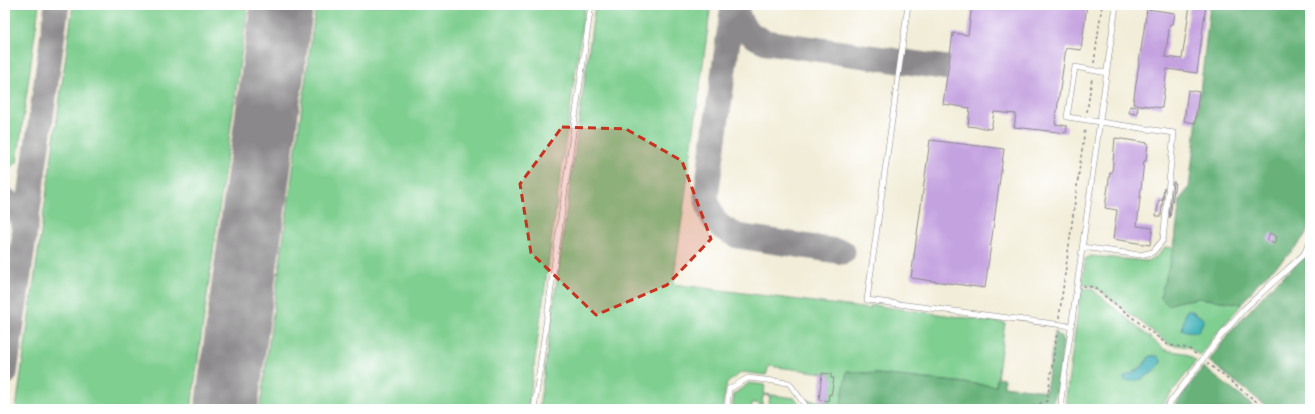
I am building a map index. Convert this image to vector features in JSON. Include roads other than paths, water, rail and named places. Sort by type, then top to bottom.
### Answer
[{"type":"lane","points":[[534,409],[591,5]]},
{"type":"lane","points":[[908,5],[867,300],[1071,326]]},
{"type":"lane","points":[[1052,409],[1063,407],[1061,400],[1116,5]]},
{"type":"lane","points":[[1082,247],[1140,255],[1153,252],[1163,240],[1174,133],[1067,117],[1075,67],[1107,73]]},
{"type":"lane","points":[[1165,409],[1219,338],[1244,309],[1304,254],[1310,241]]},
{"type":"lane","points":[[727,409],[730,389],[748,378],[789,383],[808,409]]},
{"type":"water","points":[[1188,309],[1204,320],[1198,332],[1186,331],[1182,329],[1186,311]]},
{"type":"water","points":[[1150,356],[1157,356],[1160,358],[1161,362],[1150,374],[1135,381],[1124,380],[1124,377],[1140,368]]}]
